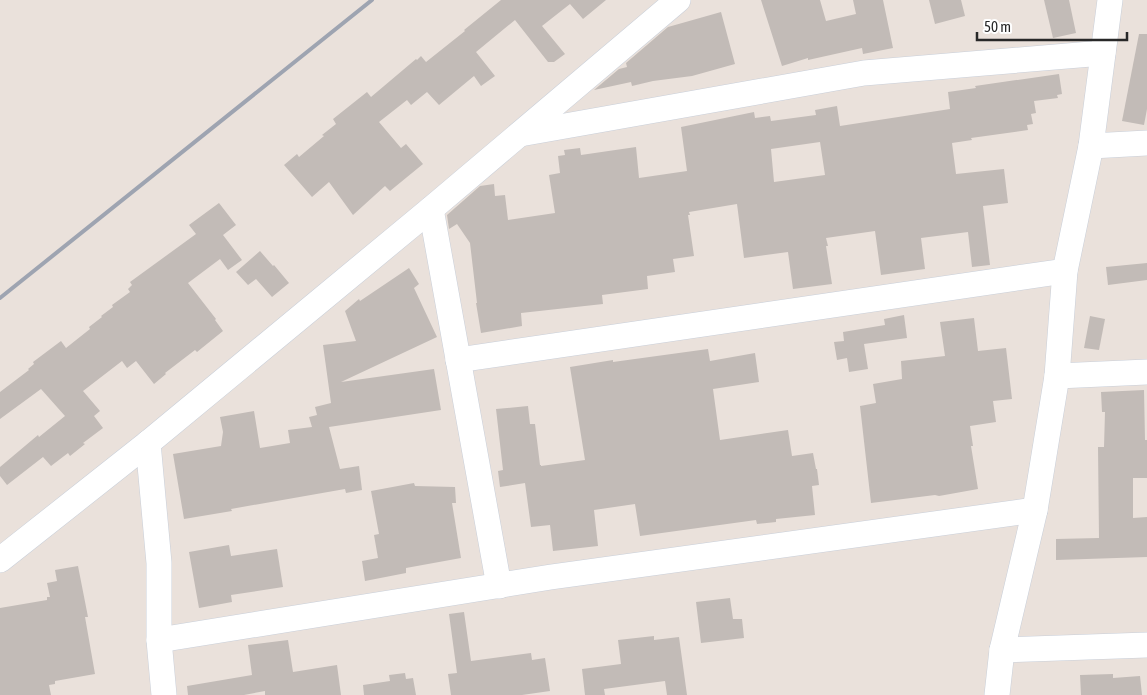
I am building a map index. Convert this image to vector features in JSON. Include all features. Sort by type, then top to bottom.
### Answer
[{"type":"street","points":[[0,560],[148,443],[678,0]]},
{"type":"street","points":[[997,695],[1002,650],[1036,510],[1057,376],[1065,271],[1091,146],[1110,0]]},
{"type":"street","points":[[518,135],[864,73],[1103,53]]},
{"type":"street","points":[[1091,146],[1147,143]]},
{"type":"street","points":[[430,209],[499,586]]},
{"type":"street","points":[[458,360],[1065,271]]},
{"type":"street","points":[[1057,376],[1147,372]]},
{"type":"street","points":[[148,443],[159,563],[159,640],[164,695]]},
{"type":"street","points":[[159,640],[551,577],[1036,510]]},
{"type":"street","points":[[1002,650],[1147,645]]},
{"type":"building","points":[[501,0],[606,0],[583,19],[570,4],[542,26],[565,54],[554,62],[548,62],[515,20],[476,52],[495,76],[481,86],[474,76],[439,105],[427,92],[411,105],[407,100],[379,122],[401,148],[406,144],[423,164],[390,191],[385,186],[353,215],[329,182],[312,197],[284,165],[297,154],[299,157],[324,136],[322,135],[336,124],[333,119],[367,92],[371,97],[421,56],[426,62]]},
{"type":"building","points":[[761,0],[820,0],[826,21],[856,14],[853,0],[883,0],[893,48],[863,54],[862,48],[808,60],[808,58],[782,66]]},
{"type":"building","points":[[929,0],[961,0],[965,16],[935,24]]},
{"type":"building","points":[[1044,0],[1069,0],[1076,33],[1053,38]]},
{"type":"building","points":[[721,12],[735,64],[692,76],[632,86],[631,82],[594,90],[619,69],[627,67],[626,63],[668,27]]},
{"type":"building","points":[[1139,34],[1147,34],[1147,109],[1144,125],[1122,121]]},
{"type":"building","points":[[1059,74],[1062,94],[1057,95],[1058,98],[1034,101],[1036,113],[1031,114],[1033,124],[1027,125],[1028,130],[971,138],[972,140],[952,143],[956,174],[1004,169],[1008,203],[983,206],[990,265],[972,267],[968,232],[921,238],[925,269],[881,275],[875,231],[826,238],[832,284],[793,289],[788,252],[744,258],[737,204],[689,212],[694,256],[673,259],[675,272],[647,276],[648,289],[602,295],[603,304],[521,313],[522,326],[481,333],[470,243],[457,224],[449,229],[447,215],[480,186],[494,184],[495,196],[505,195],[508,220],[555,213],[549,175],[560,173],[558,156],[565,155],[564,150],[580,148],[581,155],[636,147],[639,178],[687,171],[681,127],[754,112],[755,118],[770,116],[771,121],[816,115],[815,110],[837,106],[840,126],[950,109],[948,92],[976,88],[975,86]],"holes":[[[820,142],[825,175],[774,182],[771,149]]]},
{"type":"building","points":[[219,203],[236,225],[223,235],[242,260],[228,270],[220,259],[188,283],[223,331],[197,352],[195,350],[165,373],[154,384],[136,361],[127,368],[122,361],[83,391],[100,411],[94,416],[103,428],[83,443],[85,444],[70,456],[68,453],[51,466],[43,457],[7,485],[0,476],[0,467],[38,435],[39,437],[65,416],[41,389],[0,419],[0,392],[29,370],[34,364],[33,362],[61,341],[66,348],[90,329],[89,327],[113,307],[112,305],[130,292],[128,289],[132,285],[130,282],[196,234],[189,225]]},
{"type":"building","points":[[260,251],[289,283],[272,297],[256,279],[248,285],[236,272]]},
{"type":"building","points":[[1147,263],[1147,280],[1108,285],[1106,267]]},
{"type":"building","points":[[409,268],[419,284],[414,288],[437,337],[341,382],[434,369],[441,410],[329,427],[340,469],[359,466],[362,490],[346,493],[345,489],[184,519],[173,454],[221,446],[223,432],[220,417],[254,411],[260,448],[290,443],[288,430],[312,427],[309,417],[317,415],[315,407],[331,403],[323,345],[356,341],[345,311],[359,299],[360,301]]},
{"type":"building","points":[[904,315],[907,338],[864,344],[868,369],[849,372],[847,358],[837,360],[834,342],[844,341],[843,332],[885,325],[884,319]]},
{"type":"building","points":[[1090,316],[1105,319],[1099,350],[1084,348]]},
{"type":"building","points":[[974,318],[978,351],[1006,348],[1012,399],[993,401],[996,422],[970,426],[973,446],[971,446],[978,489],[939,496],[871,503],[860,406],[876,403],[873,384],[902,379],[901,361],[945,356],[940,322]]},
{"type":"building","points":[[708,349],[710,361],[755,353],[759,382],[713,389],[720,440],[788,430],[792,456],[813,453],[819,485],[812,486],[815,515],[776,519],[776,522],[757,524],[756,520],[640,536],[635,504],[594,510],[598,546],[553,551],[550,525],[531,527],[525,483],[500,487],[498,471],[503,470],[496,409],[528,406],[530,424],[535,424],[541,466],[585,460],[570,367]]},
{"type":"building","points":[[1144,390],[1147,478],[1133,478],[1133,518],[1147,517],[1147,557],[1056,560],[1056,539],[1099,538],[1098,447],[1104,447],[1105,412],[1102,412],[1101,392]]},
{"type":"building","points":[[414,483],[415,486],[455,487],[456,503],[452,503],[461,558],[406,568],[406,573],[365,581],[362,561],[378,558],[374,535],[379,534],[371,491]]},
{"type":"building","points":[[229,545],[231,556],[277,549],[283,587],[231,595],[232,602],[199,608],[189,552]]},
{"type":"building","points":[[78,566],[88,617],[85,617],[95,674],[55,681],[55,684],[49,685],[51,695],[0,695],[0,608],[47,600],[47,597],[50,597],[47,583],[57,581],[55,570]]},
{"type":"building","points":[[730,598],[733,619],[742,619],[744,638],[701,643],[696,602]]},
{"type":"building","points":[[464,612],[471,661],[531,653],[532,660],[545,658],[550,691],[522,695],[451,695],[448,674],[457,673],[449,614]]},
{"type":"building","points":[[654,636],[654,640],[679,637],[687,695],[667,695],[665,681],[604,689],[605,695],[585,695],[582,669],[621,664],[618,640]]},
{"type":"building","points":[[288,640],[293,672],[337,665],[341,695],[265,695],[265,691],[244,695],[188,695],[187,686],[252,675],[248,645]]},
{"type":"building","points":[[405,673],[406,679],[413,678],[416,695],[364,695],[363,685],[390,681],[389,675]]},
{"type":"building","points":[[1113,674],[1113,678],[1140,676],[1142,695],[1081,695],[1080,675]]},
{"type":"railway","points":[[0,298],[372,0]]}]
